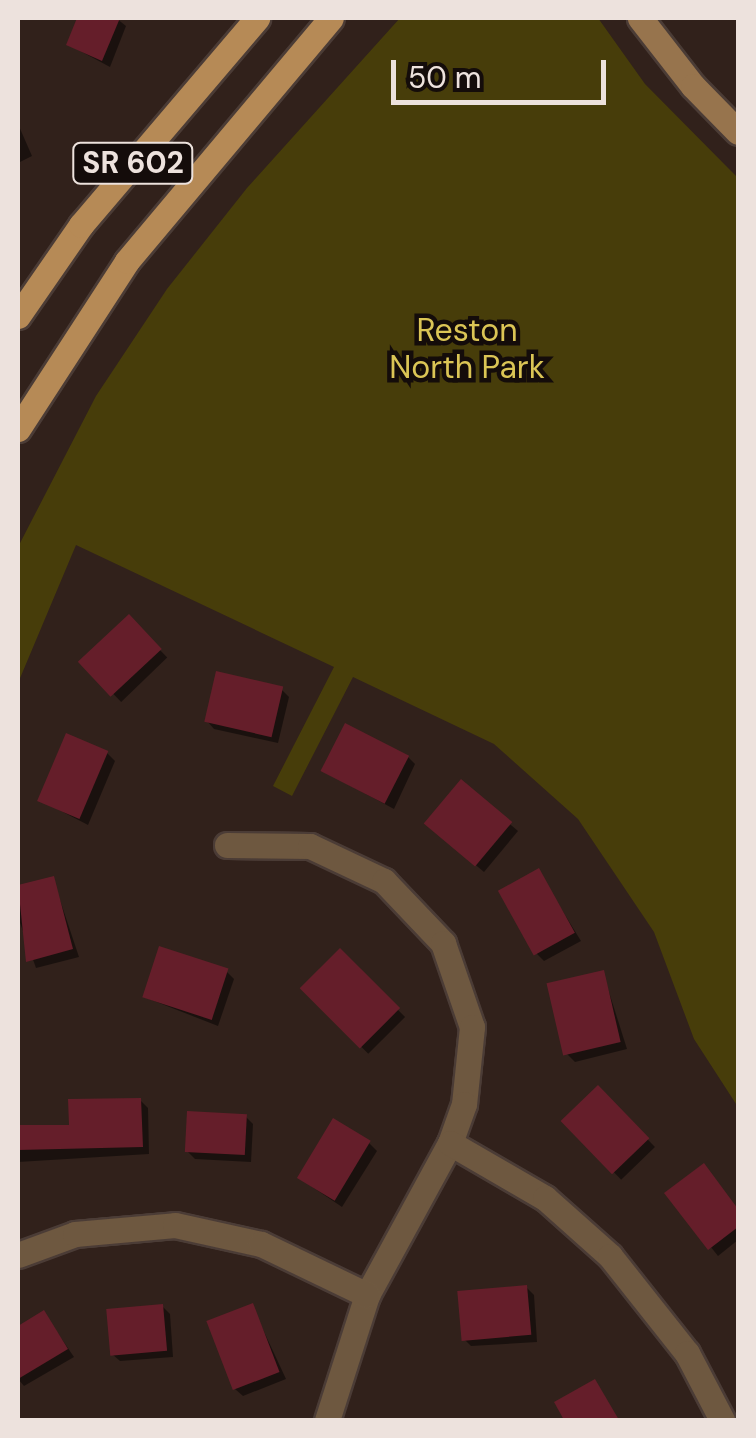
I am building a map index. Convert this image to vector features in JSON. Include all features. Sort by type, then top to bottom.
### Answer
[{"type":"main road","name":"SR 602","points":[[18,316],[82,225],[256,18]]},
{"type":"main road","name":"SR 602","points":[[18,429],[127,261],[331,18]]},
{"type":"street","points":[[640,18],[692,86],[738,132]]},
{"type":"street","points":[[226,845],[282,843],[349,860],[414,906],[443,943],[460,978],[472,1028],[464,1104],[450,1143],[367,1295],[327,1420]]},
{"type":"street","points":[[450,1143],[544,1198],[610,1256],[688,1353],[722,1420]]},
{"type":"street","points":[[18,1254],[75,1234],[175,1226],[262,1244],[367,1295]]},
{"type":"green space","name":"Reston North Park","points":[[400,18],[598,18],[645,84],[738,178],[738,1107],[694,1039],[654,932],[578,819],[494,744],[353,677],[292,796],[273,786],[334,667],[76,545],[18,683],[18,547],[96,396],[167,289],[247,188]]},
{"type":"building","points":[[77,18],[120,18],[102,61],[66,45]]},
{"type":"building","points":[[129,614],[162,649],[111,697],[78,662]]},
{"type":"building","points":[[216,671],[283,687],[272,737],[204,722]]},
{"type":"building","points":[[345,723],[409,756],[385,804],[320,771]]},
{"type":"building","points":[[66,733],[108,751],[79,819],[37,801]]},
{"type":"building","points":[[461,779],[512,822],[475,866],[424,823]]},
{"type":"building","points":[[539,868],[575,933],[534,956],[498,891]]},
{"type":"building","points":[[54,876],[73,949],[26,962],[18,885]]},
{"type":"building","points":[[159,946],[228,969],[212,1020],[142,997]]},
{"type":"building","points":[[340,948],[400,1008],[360,1048],[300,988]]},
{"type":"building","points":[[604,970],[621,1042],[563,1055],[547,983]]},
{"type":"building","points":[[598,1085],[649,1138],[612,1174],[561,1121]]},
{"type":"building","points":[[141,1098],[143,1147],[18,1150],[18,1125],[69,1125],[68,1099]]},
{"type":"building","points":[[187,1111],[247,1114],[245,1155],[185,1152]]},
{"type":"building","points":[[333,1118],[371,1141],[335,1201],[297,1178]]},
{"type":"building","points":[[704,1163],[738,1209],[738,1227],[708,1250],[664,1193]]},
{"type":"building","points":[[527,1285],[531,1335],[462,1341],[457,1291]]},
{"type":"building","points":[[253,1303],[280,1372],[233,1390],[206,1321]]},
{"type":"building","points":[[163,1304],[167,1351],[110,1356],[106,1309]]},
{"type":"building","points":[[44,1310],[68,1349],[18,1379],[18,1326]]},
{"type":"building","points":[[595,1379],[619,1420],[564,1420],[554,1402]]}]
